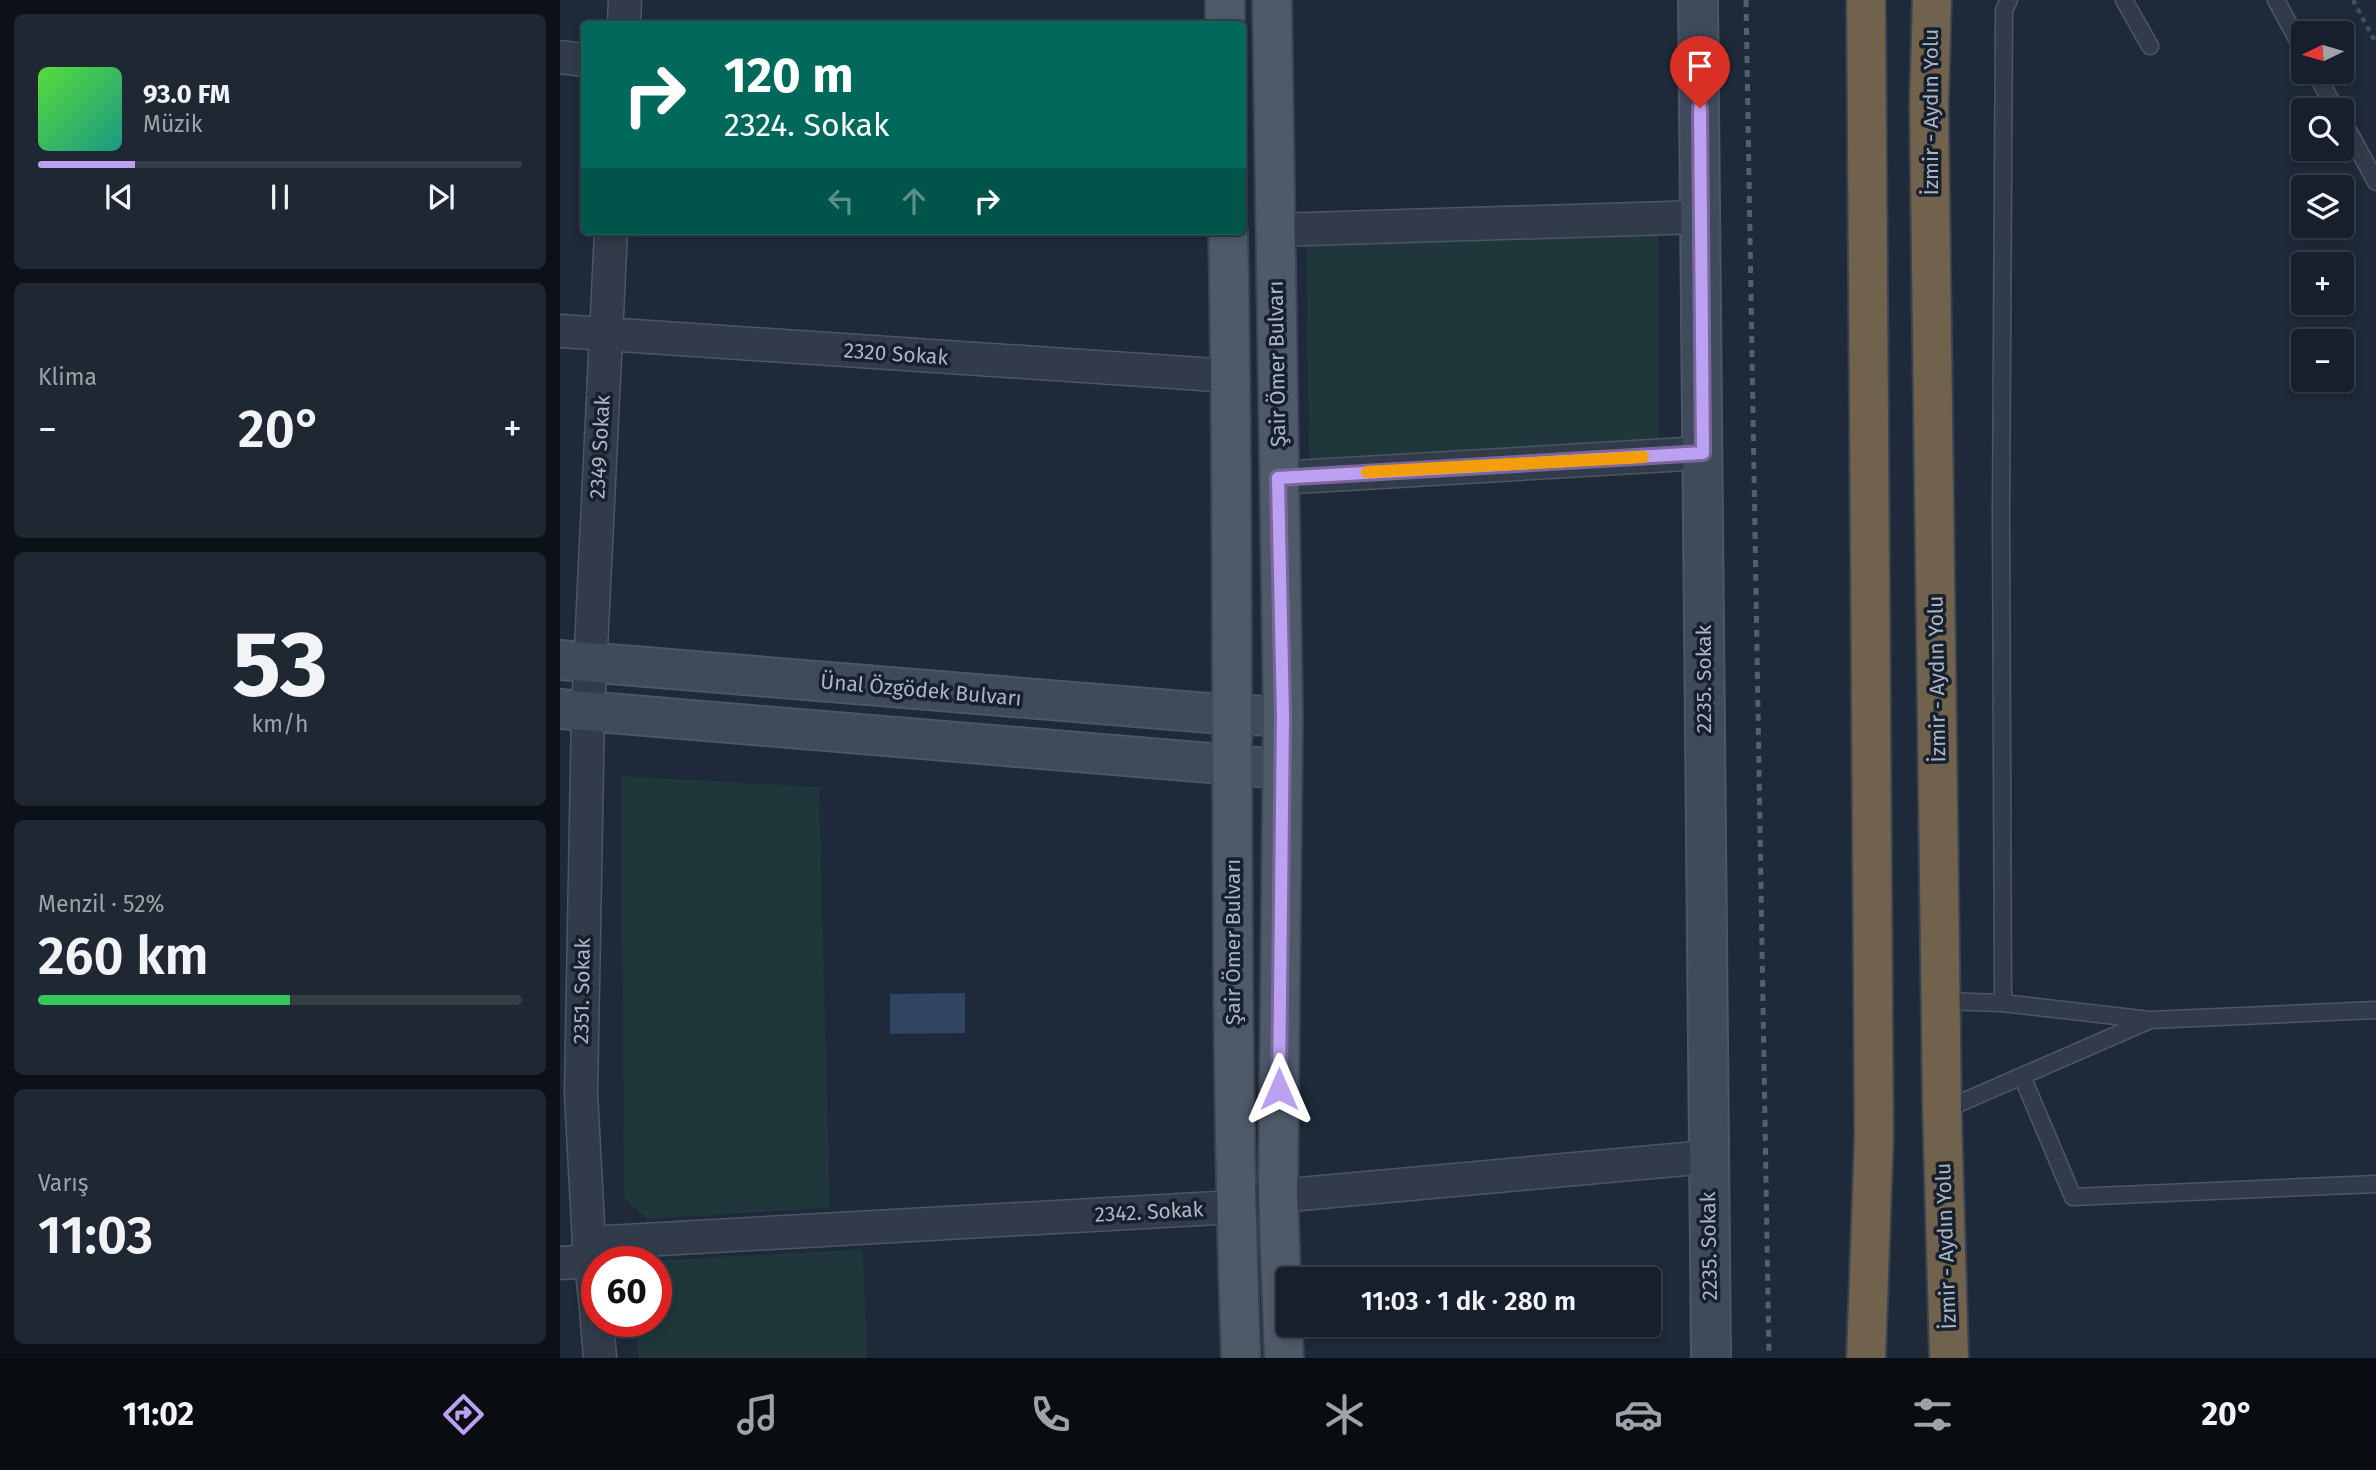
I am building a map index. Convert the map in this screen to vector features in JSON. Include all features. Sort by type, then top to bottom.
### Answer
[{"type":"highway","points":[[1866,0],[1874,1135],[1866,1358]]},
{"type":"highway","name":"İzmir - Aydın Yolu","points":[[1932,0],[1929,104],[1942,1111],[1950,1358]]},
{"type":"main road","points":[[1225,0],[1225,21]]},
{"type":"main road","name":"Şair Ömer Bulvarı","points":[[1272,0],[1283,716],[1278,1196],[1284,1358]]},
{"type":"main road","name":"2235. Sokak","points":[[1698,0],[1711,1358]]},
{"type":"main road","name":"Şair Ömer Bulvarı","points":[[1228,235],[1235,1207],[1241,1358]]},
{"type":"main road","name":"Ünal Özgödek Bulvarı","points":[[575,661],[1233,715],[1283,716]]},
{"type":"main road","points":[[574,710],[1282,769]]},
{"type":"street","points":[[624,21],[625,0]]},
{"type":"street","points":[[560,57],[581,60]]},
{"type":"street","points":[[1275,230],[1702,217]]},
{"type":"street","name":"2349 Sokak","points":[[575,661],[605,335],[611,235]]},
{"type":"street","name":"2320 Sokak","points":[[560,331],[1231,376]]},
{"type":"street","points":[[1278,478],[1703,453]]},
{"type":"street","name":"2351. Sokak","points":[[575,661],[581,1094],[590,1246]]},
{"type":"street","name":"2342. Sokak","points":[[672,1246],[1235,1207],[1278,1196],[1707,1157]]},
{"type":"street","name":"2342. Sokak","points":[[560,1263],[581,1255]]},
{"type":"street","name":"2351. Sokak","points":[[598,1337],[600,1358]]},
{"type":"lane","points":[[2003,1003],[2003,94],[2004,10],[2009,0]]},
{"type":"lane","points":[[2124,0],[2150,46]]},
{"type":"lane","points":[[2276,0],[2291,28]]},
{"type":"lane","points":[[2354,141],[2376,182]]},
{"type":"lane","points":[[1941,1000],[2003,1003],[2150,1020],[2376,1010]]},
{"type":"lane","points":[[1942,1111],[2150,1020]]},
{"type":"lane","points":[[2022,1076],[2073,1197],[2376,1184]]},
{"type":"path","points":[[2353,0],[2376,43]]},
{"type":"green space","points":[[1658,230],[1658,448],[1309,461],[1306,237]]},
{"type":"green space","points":[[621,776],[819,787],[830,1208],[647,1219],[624,1198]]},
{"type":"green space","points":[[863,1249],[867,1358],[638,1358],[636,1337],[672,1337],[672,1260]]},
{"type":"water","points":[[965,993],[965,1033],[890,1034],[890,994]]},
{"type":"railway","points":[[1746,0],[1769,1358]]},
{"type":"slow traffic","points":[[1367,472],[1643,457]]},
{"type":"route","points":[[1279,1089],[1283,716],[1278,478],[1703,453],[1700,108]]}]
